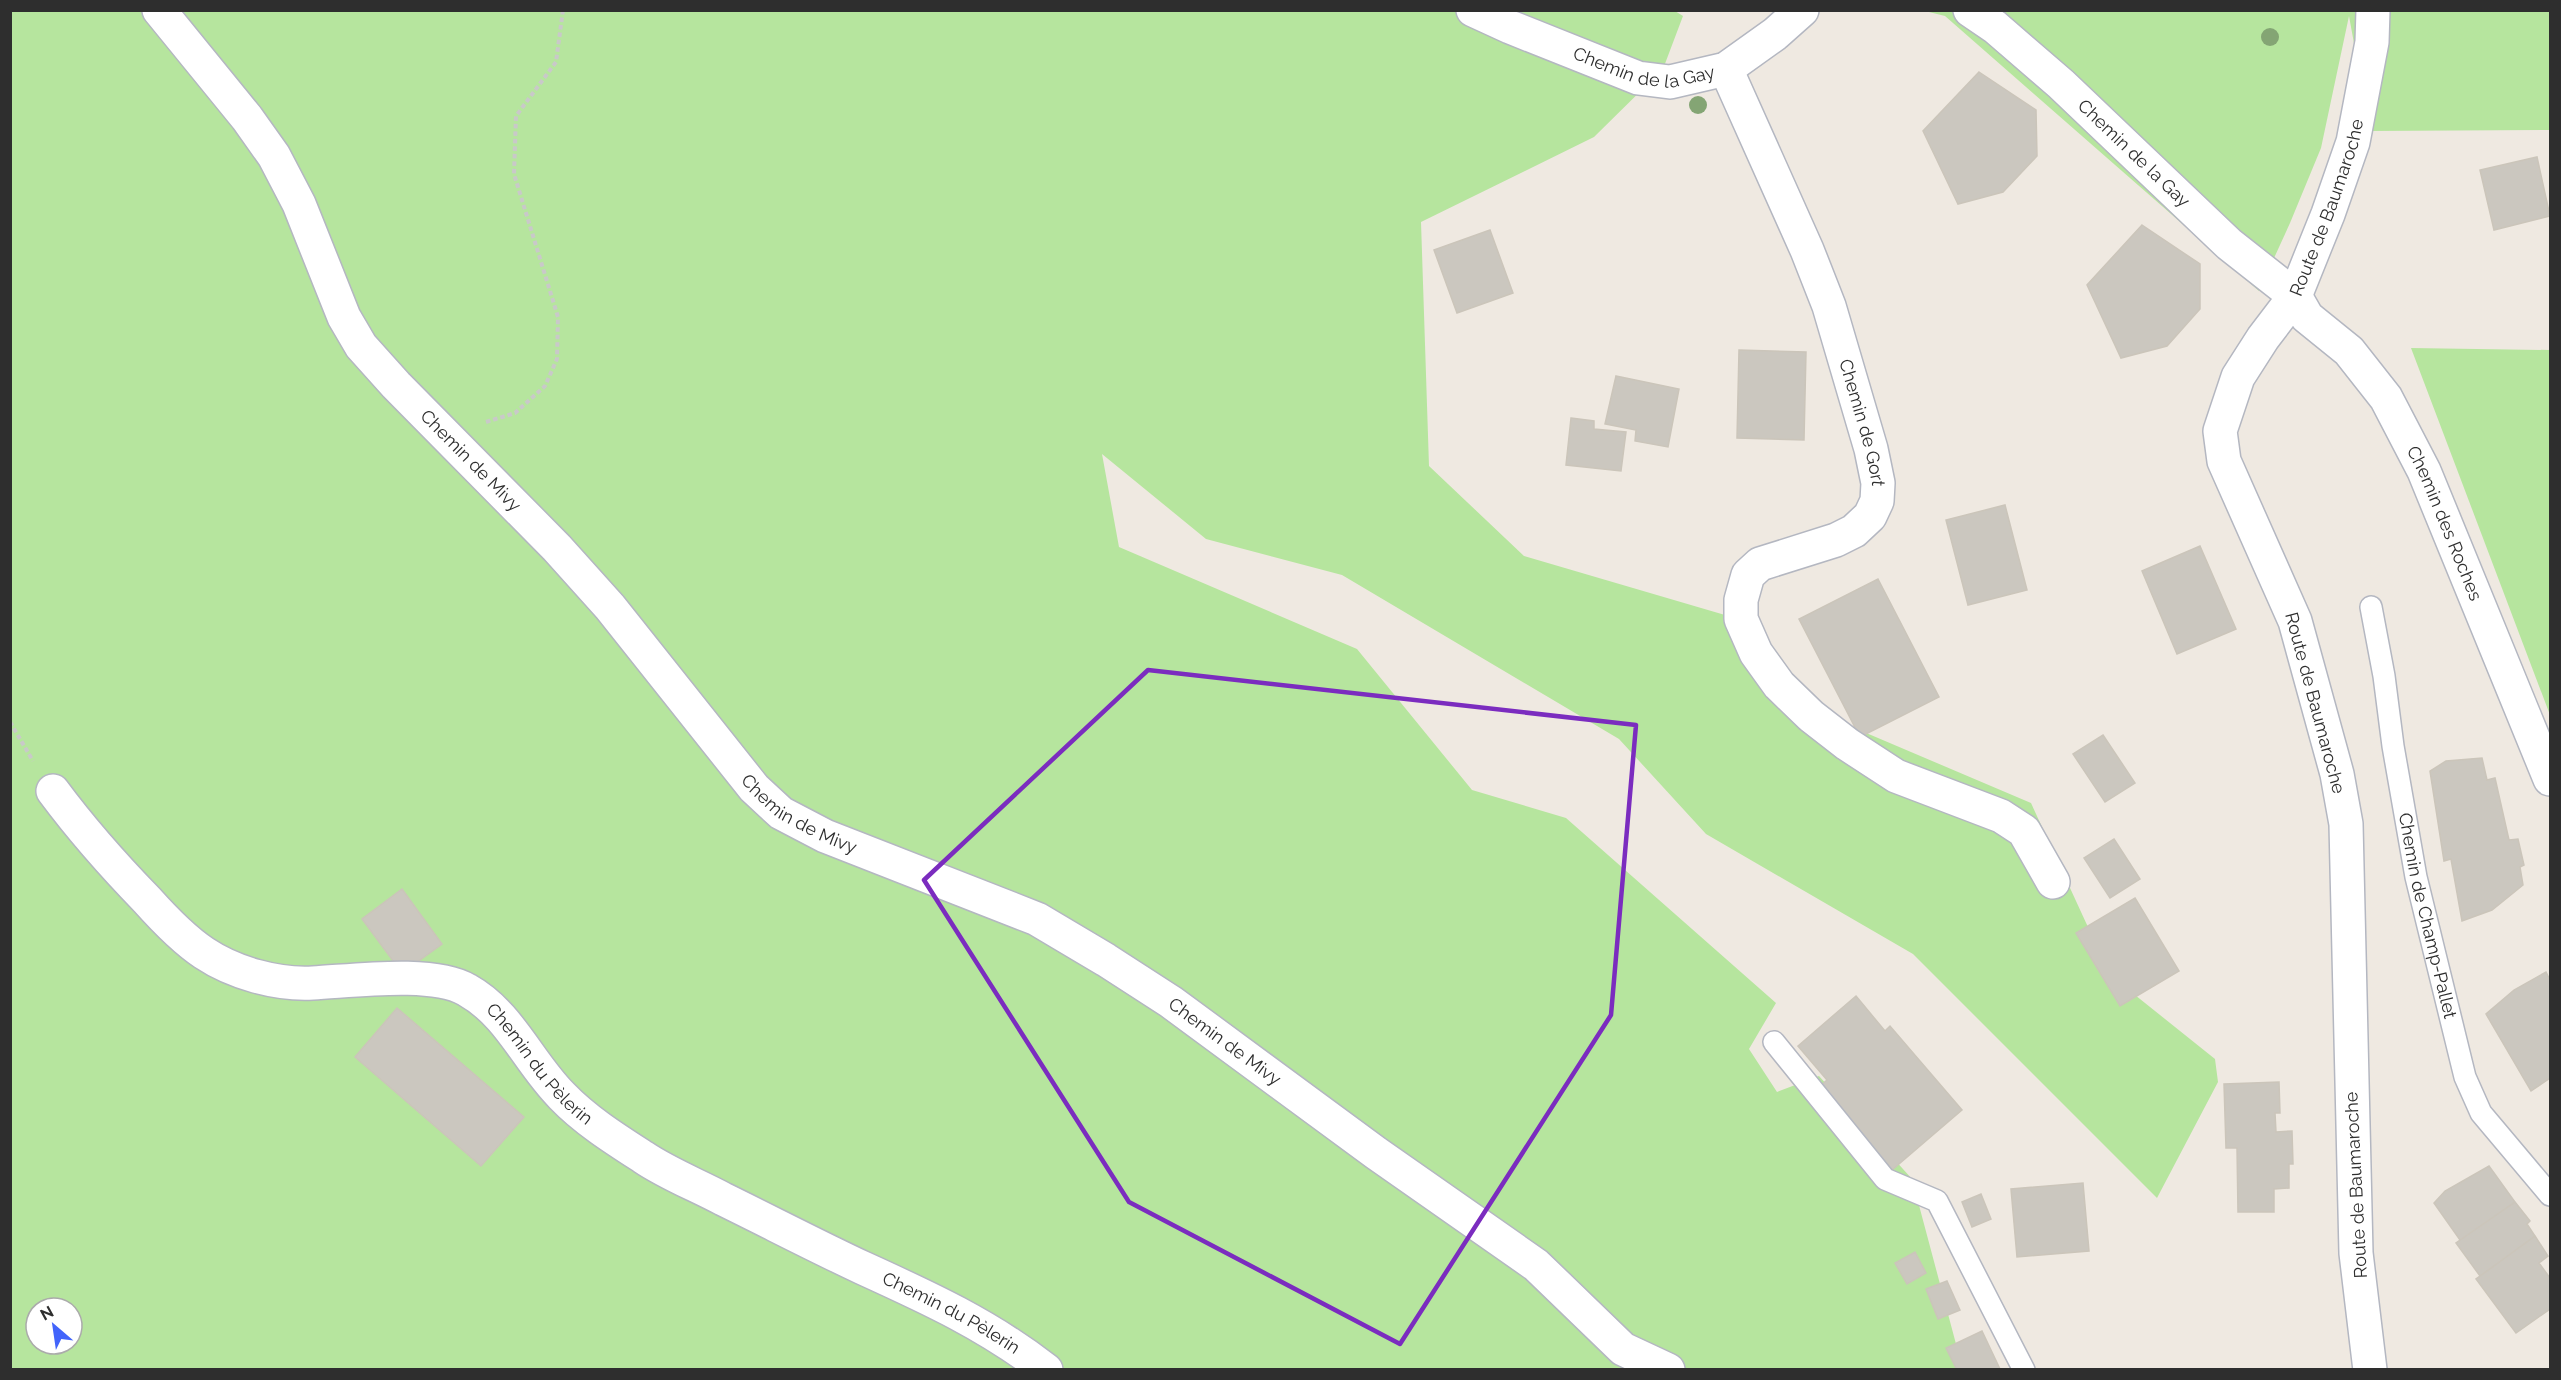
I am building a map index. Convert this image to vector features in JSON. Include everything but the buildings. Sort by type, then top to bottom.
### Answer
[{"type":"street","name":"Chemin de Mivy","points":[[159,10],[247,118],[274,156],[299,204],[344,317],[361,346],[610,607],[754,788],[781,813],[825,836],[1037,919],[1106,960],[1181,1008],[1376,1153],[1536,1265],[1623,1349],[1668,1370]]},
{"type":"street","name":"Chemin de la Gay","points":[[1473,10],[1572,53],[1638,78],[1670,82],[1726,69],[1775,34],[1802,10]]},
{"type":"street","name":"Chemin de la Gay","points":[[1970,10],[1995,27],[2061,84],[2229,244],[2295,296]]},
{"type":"street","name":"Route de Baumaroche","points":[[2370,1370],[2354,1218],[2346,824],[2337,774],[2295,621],[2224,461],[2220,431],[2238,377],[2263,338],[2295,296],[2328,214],[2353,142],[2372,42],[2373,10]]},
{"type":"street","name":"Chemin de Gort","points":[[1726,69],[1807,250],[1829,306],[1878,483],[1878,501],[1870,516],[1854,531],[1836,540],[1760,564],[1748,575],[1741,600],[1741,619],[1756,653],[1779,685],[1811,716],[1847,744],[1896,776],[2001,816],[2024,831],[2053,882]]},
{"type":"street","name":"Chemin des Roches","points":[[2295,296],[2307,317],[2349,351],[2386,398],[2403,427],[2424,471],[2550,779]]},
{"type":"street","name":"Chemin du Pèlerin","points":[[53,791],[87,836],[126,879],[170,924],[205,953],[237,969],[273,979],[309,983],[346,980],[436,980],[464,988],[487,1002],[508,1024],[537,1068],[563,1097],[589,1120],[647,1160],[980,1324],[1046,1370]]},
{"type":"lane","name":"Chemin de Champ-Pallet","points":[[2371,607],[2416,877],[2465,1077],[2481,1113],[2550,1195]]},
{"type":"lane","points":[[1774,1042],[1885,1179],[1937,1201],[2024,1370]]},
{"type":"path","points":[[438,425],[479,424],[515,413],[545,387],[557,359],[558,318],[514,174],[516,116],[556,62],[563,10]]},
{"type":"path","points":[[10,722],[53,791]]},
{"type":"highlighted area","points":[[1148,670],[1636,725],[1611,1015],[1400,1344],[1129,1202],[924,880]]},
{"type":"green space","points":[[10,11],[1675,11],[1683,16],[1663,69],[1594,137],[1421,222],[1429,466],[1524,556],[1742,620],[1798,704],[2031,803],[2110,975],[2215,1059],[2218,1082],[2157,1198],[1913,954],[1706,834],[1619,739],[1342,575],[1206,539],[1102,454],[1119,547],[1357,649],[1472,790],[1566,818],[1776,1003],[1749,1049],[1777,1092],[1819,1076],[1912,1179],[1960,1359],[1973,1369],[11,1369]]},
{"type":"green space","points":[[1925,11],[2550,11],[2550,130],[2370,131],[2349,16],[2321,148],[2259,291],[1945,16]]},
{"type":"green space","points":[[2411,348],[2550,350],[2550,715]]}]
